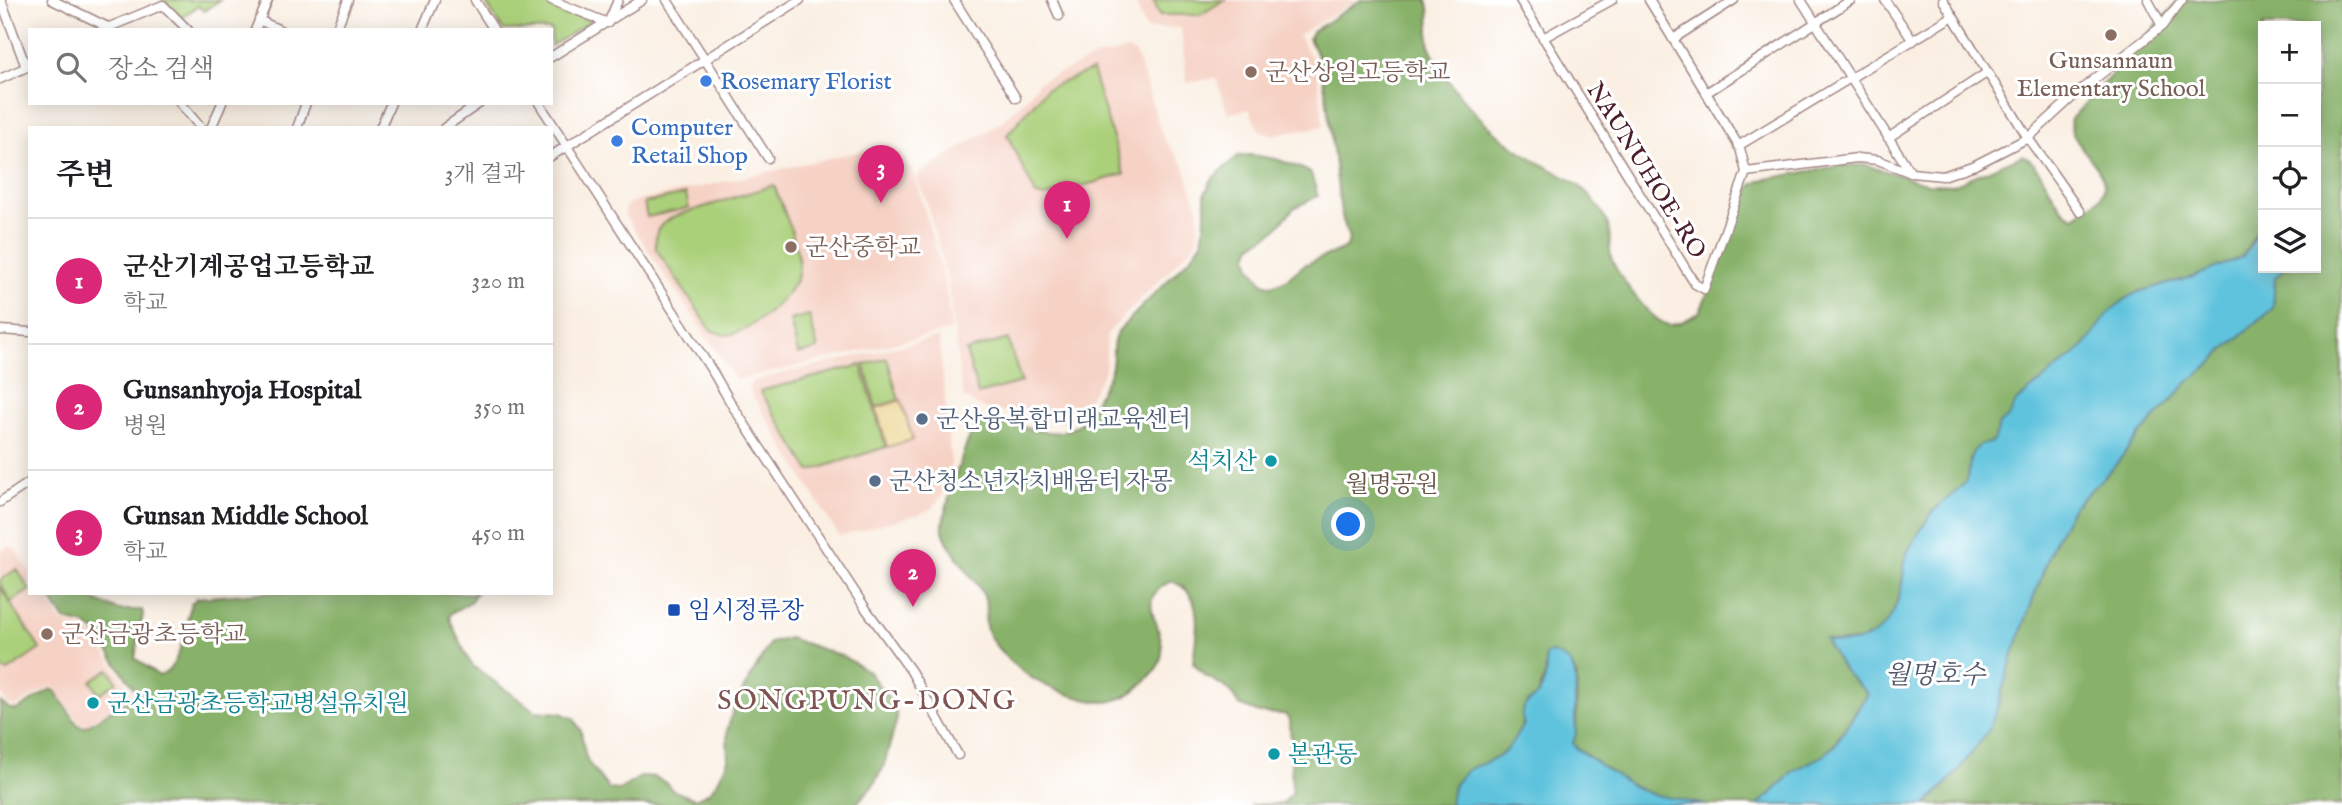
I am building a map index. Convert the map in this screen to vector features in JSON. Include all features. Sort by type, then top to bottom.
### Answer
[{"type":"street","points":[[0,79],[28,66],[1,0]]},
{"type":"street","points":[[52,0],[106,28]]},
{"type":"street","points":[[256,28],[268,0]]},
{"type":"street","points":[[337,28],[348,0]]},
{"type":"street","points":[[423,28],[435,0]]},
{"type":"street","points":[[475,0],[493,28]]},
{"type":"street","points":[[551,0],[608,23]]},
{"type":"street","points":[[608,23],[618,0]]},
{"type":"street","points":[[553,56],[642,0]]},
{"type":"street","points":[[667,0],[768,158]]},
{"type":"street","points":[[553,155],[800,0]]},
{"type":"street","points":[[954,0],[1016,98]]},
{"type":"street","points":[[1052,0],[1059,16]]},
{"type":"street","name":"NAUNUHOE-RO","points":[[1520,0],[1695,284],[1703,289],[1746,172]]},
{"type":"street","points":[[1543,38],[1612,0]]},
{"type":"street","points":[[1649,0],[1738,145],[1746,172],[1857,158],[1878,160],[1911,173],[1943,176],[1975,165],[2028,138],[2078,92],[2162,26],[2182,0]]},
{"type":"street","points":[[1673,39],[1734,0]]},
{"type":"street","points":[[1801,0],[1911,173]]},
{"type":"street","points":[[1706,93],[1851,0]]},
{"type":"street","points":[[1885,0],[1913,41]]},
{"type":"street","points":[[1943,0],[2028,138],[2080,212]]},
{"type":"street","points":[[2148,0],[2162,26]]},
{"type":"street","points":[[110,28],[163,5],[186,28]]},
{"type":"street","points":[[1738,145],[1953,16]]},
{"type":"street","points":[[259,20],[275,28]]},
{"type":"street","points":[[1888,138],[1988,72]]},
{"type":"street","points":[[182,105],[199,126]]},
{"type":"street","points":[[212,126],[221,105]]},
{"type":"street","points":[[298,126],[305,105]]},
{"type":"street","points":[[381,126],[390,105]]},
{"type":"street","points":[[447,126],[477,105]]},
{"type":"street","points":[[540,105],[858,598],[911,671],[958,755]]},
{"type":"street","points":[[0,330],[28,332]]},
{"type":"street","points":[[0,502],[28,483]]},
{"type":"shaded area","name":"군산상일고등학교","points":[[1134,0],[1357,0],[1298,35],[1316,65],[1324,126],[1275,135],[1260,132],[1249,109],[1228,114],[1216,78],[1187,83],[1181,27],[1146,30]]},
{"type":"shaded area","points":[[1127,50],[1134,52],[1142,71],[1163,137],[1183,164],[1199,211],[1195,244],[1107,334],[1105,371],[1075,418],[1057,421],[1039,415],[991,410],[976,405],[964,397],[962,391],[947,278],[925,197],[918,181],[919,174],[998,124],[1028,97],[1039,82],[1095,57]]},
{"type":"shaded area","name":"군산중학교","points":[[888,145],[898,151],[912,171],[918,186],[944,279],[952,330],[736,380],[625,216],[625,207],[629,203]]},
{"type":"shaded area","points":[[939,337],[951,463],[944,494],[932,508],[920,514],[839,536],[750,391],[750,384],[755,380]]},
{"type":"shaded area","name":"군산금광초등학교","points":[[10,546],[28,569],[28,595],[44,595],[62,622],[90,631],[131,691],[131,696],[85,725],[79,721],[53,686],[15,707],[8,704],[0,694],[0,551]]},
{"type":"green space","points":[[162,0],[220,0],[204,11],[198,6],[181,18]]},
{"type":"green space","points":[[484,0],[541,0],[591,21],[553,45],[553,28],[502,28]]},
{"type":"green space","points":[[1153,0],[1224,0],[1200,15],[1160,15]]},
{"type":"green space","name":"월명공원","points":[[1361,0],[1427,0],[1432,52],[1462,98],[1503,138],[1587,193],[1606,219],[1611,256],[1621,277],[1655,318],[1671,325],[1683,322],[1700,312],[1746,193],[1752,185],[1761,180],[1838,166],[1866,165],[1928,184],[1953,185],[2022,156],[2037,168],[2060,206],[2075,217],[2101,196],[2104,187],[2097,168],[2075,138],[2071,119],[2180,0],[2342,0],[2342,805],[1926,805],[1958,771],[1988,731],[2054,542],[2072,508],[2112,469],[2189,381],[2273,308],[2275,277],[2280,273],[2321,273],[2321,21],[2258,21],[2258,233],[2243,256],[2227,265],[2193,277],[2138,292],[2123,301],[2085,346],[2017,401],[2013,414],[1994,441],[1982,446],[1970,460],[1968,478],[1964,484],[1929,516],[1907,552],[1899,596],[1885,625],[1877,633],[1858,641],[1826,640],[1845,672],[1868,693],[1834,745],[1823,756],[1794,770],[1757,805],[1706,805],[1651,794],[1632,786],[1578,750],[1573,743],[1576,734],[1577,678],[1572,666],[1560,656],[1548,667],[1539,692],[1512,746],[1500,757],[1478,765],[1462,775],[1456,782],[1451,805],[1250,805],[1282,804],[1292,793],[1290,719],[1284,714],[1259,713],[1239,705],[1229,690],[1205,675],[1193,663],[1197,628],[1195,605],[1183,587],[1172,581],[1159,589],[1151,606],[1162,647],[1160,661],[1156,670],[1127,696],[1104,702],[1083,699],[1048,687],[1021,670],[990,637],[986,625],[985,598],[949,545],[943,530],[950,495],[970,436],[983,422],[995,421],[1056,432],[1070,429],[1083,420],[1111,370],[1114,340],[1119,330],[1192,256],[1202,242],[1205,193],[1212,179],[1238,156],[1276,159],[1303,169],[1311,174],[1318,196],[1294,208],[1274,231],[1252,245],[1248,256],[1251,267],[1263,283],[1272,286],[1286,280],[1304,265],[1347,247],[1349,239],[1341,213],[1326,94],[1319,60],[1309,38],[1312,32]]},
{"type":"green space","points":[[1092,70],[1124,174],[1044,197],[1036,195],[1007,135],[1046,89]]},
{"type":"green space","points":[[774,185],[796,248],[799,268],[797,277],[783,298],[751,325],[732,334],[711,330],[656,249],[657,233],[661,225],[675,216]]},
{"type":"green space","points":[[686,194],[689,208],[647,217],[644,203]]},
{"type":"green space","points":[[809,315],[818,349],[798,354],[790,320]]},
{"type":"green space","points":[[1008,339],[1021,382],[978,394],[966,351]]},
{"type":"green space","points":[[887,358],[899,400],[876,407],[864,365]]},
{"type":"green space","points":[[861,365],[886,447],[810,471],[760,391]]},
{"type":"green space","points":[[17,569],[28,591],[11,602],[0,580]]},
{"type":"green space","points":[[0,587],[40,649],[8,671],[0,669]]},
{"type":"green space","points":[[48,595],[83,595],[118,610],[142,610],[135,658],[159,676],[173,665],[191,604],[197,598],[234,595],[475,595],[470,602],[451,613],[449,618],[468,659],[473,666],[535,711],[561,713],[574,719],[581,731],[588,762],[609,789],[619,790],[642,776],[655,777],[672,790],[695,799],[710,792],[728,760],[727,731],[735,704],[770,643],[789,638],[842,656],[868,671],[895,707],[897,719],[883,768],[872,787],[855,805],[0,805],[0,702],[17,710],[51,689],[78,725],[85,727],[135,695],[135,690],[94,631],[85,625],[65,620]]},
{"type":"green space","points":[[109,669],[117,682],[99,694],[91,681]]},
{"type":"sand","points":[[901,400],[913,440],[887,447],[876,408]]},
{"type":"water","name":"월명호수","points":[[2258,234],[2258,273],[2280,273],[2275,277],[2273,308],[2189,381],[2112,469],[2072,508],[2054,542],[1988,731],[1958,771],[1926,805],[1757,805],[1794,770],[1823,756],[1834,746],[1868,694],[1845,672],[1825,640],[1841,643],[1857,641],[1871,636],[1884,626],[1899,596],[1904,560],[1908,551],[1934,511],[1965,482],[1973,452],[1981,445],[1992,442],[1999,424],[2010,415],[2017,401],[2085,346],[2110,311],[2123,301],[2138,292],[2193,277],[2243,256]]},
{"type":"water","points":[[1550,653],[1566,660],[1574,670],[1576,734],[1573,743],[1578,750],[1632,786],[1651,794],[1706,805],[1451,805],[1454,787],[1461,776],[1505,752],[1524,725],[1522,711],[1544,684],[1545,655]]},
{"type":"place","name":"Gunsannaun Elementary School","points":[[2111,35]]},
{"type":"place","name":"군산상일고등학교","points":[[1251,72]]},
{"type":"place","name":"Rosemary Florist","points":[[706,81]]},
{"type":"place","name":"Computer Retail Shop","points":[[617,141]]},
{"type":"place","name":"Gunsan Middle School","points":[[881,203]]},
{"type":"place","name":"군산기계공업고등학교","points":[[1067,239]]},
{"type":"place","name":"군산중학교","points":[[791,247]]},
{"type":"place","name":"군산융복합미래교육센터","points":[[922,419]]},
{"type":"place","name":"석치산","points":[[1271,461]]},
{"type":"place","name":"군산청소년자치배움터 자몽","points":[[875,481]]},
{"type":"place","name":"Gunsanhyoja Hospital","points":[[913,607]]},
{"type":"place","name":"임시정류장","points":[[674,610]]},
{"type":"place","name":"군산금광초등학교","points":[[47,634]]},
{"type":"place","name":"군산금광초등학교병설유치원","points":[[93,703]]},
{"type":"place","name":"본관동","points":[[1274,754]]},
{"type":"district","name":"SONGPUNG-DONG","points":[[867,699]]}]
